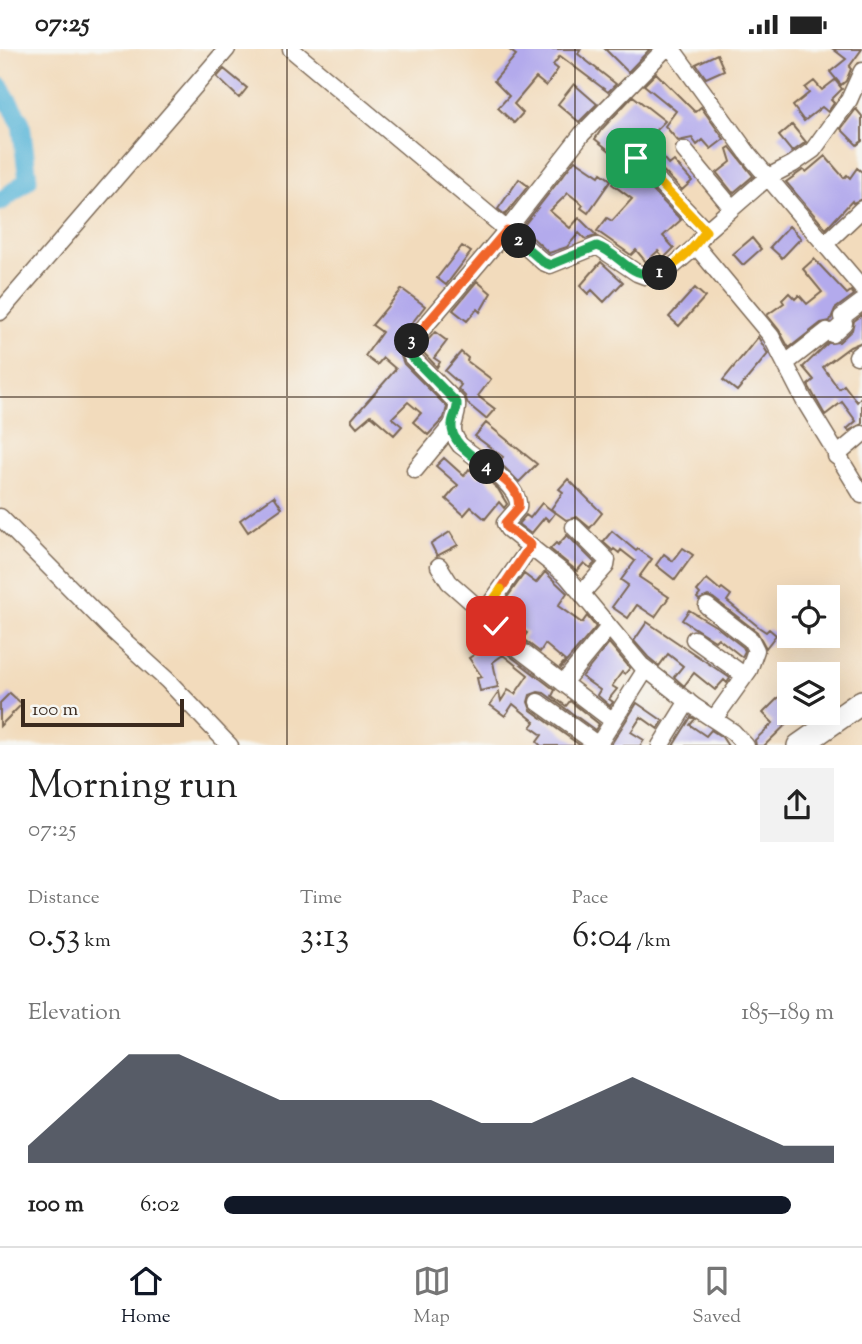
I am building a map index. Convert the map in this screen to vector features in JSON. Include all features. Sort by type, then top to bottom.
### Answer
[{"type":"highway","points":[[799,745],[862,702]]},
{"type":"street","points":[[0,312],[227,49]]},
{"type":"street","points":[[291,49],[543,262],[550,265],[597,246],[645,276],[670,269],[696,246],[706,231],[768,177],[793,165],[813,150],[849,100],[862,71]]},
{"type":"street","points":[[415,470],[452,425],[458,411],[457,403],[412,357],[408,346],[507,230],[582,134],[665,49]]},
{"type":"street","points":[[672,49],[768,177],[862,288]]},
{"type":"street","points":[[684,150],[732,208]]},
{"type":"street","points":[[636,158],[706,231]]},
{"type":"street","points":[[825,244],[862,209]]},
{"type":"street","points":[[696,246],[771,336],[836,456],[862,495]]},
{"type":"street","points":[[786,363],[827,331],[832,334],[844,323],[842,317],[862,302]]},
{"type":"street","points":[[452,425],[454,437],[460,445],[510,486],[517,496],[518,508],[505,524],[508,529],[566,575],[646,669],[733,732],[746,745]]},
{"type":"street","points":[[836,456],[862,434]]},
{"type":"street","points":[[0,517],[230,745]]},
{"type":"street","points":[[574,527],[607,560],[606,566],[582,593]]},
{"type":"street","points":[[484,613],[531,545]]},
{"type":"street","points":[[439,566],[449,582],[484,613],[516,647],[613,721]]},
{"type":"street","points":[[707,606],[751,641],[756,650],[745,676],[714,719]]},
{"type":"street","points":[[564,683],[609,627]]},
{"type":"street","points":[[694,639],[745,676]]},
{"type":"street","points":[[538,702],[598,745],[646,669]]},
{"type":"street","points":[[660,745],[688,701]]},
{"type":"building","points":[[508,49],[581,49],[578,54],[616,84],[608,92],[560,56],[553,65],[558,69],[546,86],[536,78],[514,104],[523,113],[514,123],[498,108],[509,96],[494,81],[516,55]]},
{"type":"building","points":[[605,49],[650,49],[628,72]]},
{"type":"building","points":[[833,49],[862,49],[849,67],[851,69],[846,81],[841,85],[830,72],[846,59]]},
{"type":"building","points":[[717,54],[724,70],[706,78],[696,64]]},
{"type":"building","points":[[224,69],[247,88],[239,98],[217,77]]},
{"type":"building","points":[[656,73],[695,112],[701,107],[724,139],[711,149],[703,140],[697,145],[692,138],[678,141],[665,126],[676,111],[644,85]]},
{"type":"building","points":[[835,80],[842,89],[831,100],[834,103],[828,112],[822,107],[804,121],[793,106],[809,93],[805,88],[814,81],[822,90]]},
{"type":"building","points":[[574,84],[597,104],[579,122],[558,104]]},
{"type":"building","points":[[633,96],[665,121],[647,139],[669,165],[674,161],[692,181],[682,190],[643,150],[633,148],[626,154],[628,165],[681,220],[663,236],[674,248],[664,258],[658,251],[646,262],[636,250],[631,255],[597,231],[607,218],[612,221],[632,199],[612,184],[626,164],[595,139]]},
{"type":"building","points":[[856,109],[862,116],[862,141],[857,145],[841,129]]},
{"type":"building","points":[[792,125],[806,142],[792,152],[779,136]]},
{"type":"building","points":[[730,147],[753,176],[733,193],[717,173],[731,162],[727,149]]},
{"type":"building","points":[[825,156],[844,178],[847,175],[850,178],[857,168],[862,172],[862,199],[853,203],[852,201],[826,229],[786,182],[803,170],[806,172]]},
{"type":"building","points":[[575,160],[599,176],[601,173],[611,180],[588,213],[581,208],[583,205],[568,193],[550,211],[570,228],[579,218],[597,236],[585,239],[579,233],[567,247],[549,253],[522,228]]},
{"type":"building","points":[[519,179],[528,186],[505,215],[498,209]]},
{"type":"building","points":[[789,226],[801,238],[782,258],[770,247]]},
{"type":"building","points":[[752,238],[761,249],[743,265],[733,254]]},
{"type":"building","points":[[462,246],[471,252],[446,285],[437,278]]},
{"type":"building","points":[[814,259],[847,294],[851,291],[854,295],[835,309],[830,321],[821,323],[789,348],[767,315],[784,303],[782,300],[789,293],[795,299],[799,295],[807,304],[822,292],[803,269]]},
{"type":"building","points":[[601,262],[623,282],[604,302],[592,290],[588,294],[580,286]]},
{"type":"building","points":[[477,281],[491,293],[480,312],[477,309],[467,321],[453,310]]},
{"type":"building","points":[[695,288],[705,297],[679,326],[669,317]]},
{"type":"building","points":[[402,289],[425,306],[393,348],[400,354],[404,364],[447,407],[444,418],[428,435],[413,422],[421,413],[408,402],[392,418],[402,426],[394,435],[371,415],[357,427],[351,420],[396,369],[383,358],[377,365],[365,356],[382,332],[372,325]]},
{"type":"building","points":[[862,315],[862,342],[850,347],[823,367],[839,389],[844,385],[857,402],[862,396],[862,424],[849,431],[847,429],[856,421],[842,402],[825,415],[808,385],[814,380],[803,367],[828,343],[839,342],[852,330],[854,321]]},
{"type":"building","points":[[435,332],[447,341],[434,358],[440,362],[437,367],[420,349]]},
{"type":"building","points":[[758,337],[768,354],[737,391],[723,380]]},
{"type":"building","points":[[461,352],[468,358],[467,361],[491,379],[478,396],[495,409],[486,419],[468,404],[458,389],[461,385],[445,371]]},
{"type":"building","points":[[486,423],[537,464],[519,482],[499,462],[503,457],[475,436]]},
{"type":"building","points":[[444,458],[464,476],[469,469],[479,477],[481,474],[498,489],[507,504],[504,508],[499,502],[485,519],[471,507],[464,515],[446,499],[458,485],[436,466]]},
{"type":"building","points":[[568,479],[602,513],[590,528],[577,517],[566,520],[551,509],[563,492],[559,489]]},
{"type":"building","points":[[274,496],[282,508],[248,532],[240,520]]},
{"type":"building","points":[[542,503],[555,513],[549,521],[545,517],[531,534],[518,524],[526,515],[530,518]]},
{"type":"building","points":[[612,531],[636,551],[638,549],[652,559],[639,577],[669,597],[655,617],[637,605],[628,618],[612,607],[628,585],[621,580],[635,561],[621,550],[619,553],[614,549],[613,551],[603,542]]},
{"type":"building","points":[[450,532],[458,545],[437,556],[431,544]]},
{"type":"building","points":[[567,535],[595,563],[590,568],[584,563],[577,571],[550,549]]},
{"type":"building","points":[[683,548],[693,555],[675,580],[656,565],[664,554],[673,561]]},
{"type":"building","points":[[545,572],[567,593],[558,606],[582,623],[587,616],[596,627],[561,668],[565,661],[545,644],[540,652],[523,639],[527,633],[513,623],[511,626],[502,617],[506,610],[501,606],[524,574],[536,583]]},
{"type":"building","points":[[707,579],[731,595],[727,601],[760,628],[766,632],[769,629],[776,635],[766,648],[757,632],[713,598],[697,598],[700,594],[697,591]]},
{"type":"building","points":[[689,610],[743,647],[745,651],[742,657],[718,638],[715,641],[682,620]]},
{"type":"building","points":[[647,622],[730,678],[727,683],[724,680],[715,690],[694,673],[684,686],[674,677],[683,666],[668,654],[659,666],[634,641]]},
{"type":"building","points":[[480,629],[488,637],[489,634],[509,655],[555,690],[552,696],[566,706],[570,701],[599,724],[595,730],[544,693],[538,692],[530,695],[528,702],[531,710],[580,745],[540,745],[537,742],[542,735],[531,727],[535,722],[513,704],[505,716],[490,705],[499,692],[501,701],[508,690],[515,694],[528,675],[503,655],[493,662],[498,687],[480,691],[477,678],[482,677],[469,658],[481,650],[474,642],[478,639],[474,634]]},
{"type":"building","points":[[609,643],[630,668],[625,674],[622,672],[612,686],[617,689],[609,699],[613,702],[610,706],[597,695],[600,690],[582,677]]},
{"type":"building","points":[[10,693],[22,704],[0,726],[0,703]]},
{"type":"building","points":[[777,699],[777,725],[786,725],[765,745],[756,745],[755,740],[773,723],[763,713]]},
{"type":"building","points":[[637,703],[663,721],[658,729],[641,717],[631,732],[644,740],[641,745],[611,745]]},
{"type":"building","points":[[691,717],[695,719],[690,725],[706,736],[711,730],[722,737],[727,745],[674,745]]},
{"type":"waterway","points":[[0,87],[21,123],[28,180],[0,202]]},
{"type":"route","points":[[496,626],[484,613],[531,545],[506,527],[505,523],[518,508],[519,502],[510,486],[454,437],[452,425],[458,411],[457,403],[412,357],[408,346],[507,230],[550,265],[597,246],[645,276],[670,269],[696,246],[706,231],[636,158]]}]
